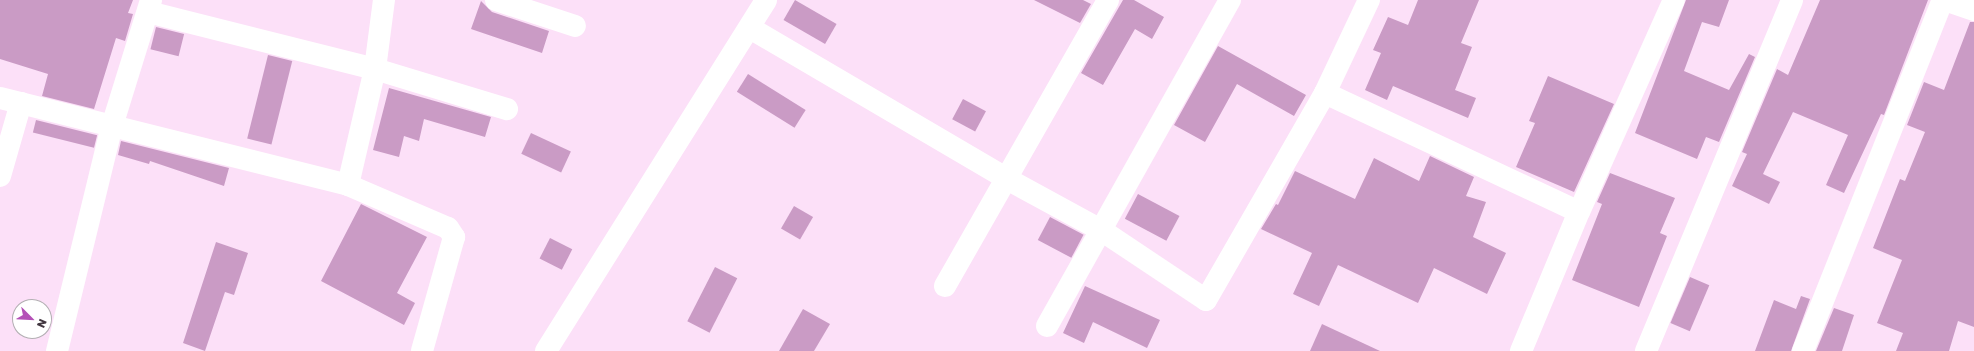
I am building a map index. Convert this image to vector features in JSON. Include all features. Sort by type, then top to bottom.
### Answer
[{"type":"street","points":[[348,185],[375,69],[384,0]]},
{"type":"street","points":[[496,0],[575,26]]},
{"type":"street","points":[[546,351],[750,28],[766,0]]},
{"type":"street","points":[[945,286],[1108,0]]},
{"type":"street","points":[[1046,326],[1230,0]]},
{"type":"street","points":[[750,28],[1007,179],[1101,230],[1206,300],[1325,93],[1370,0]]},
{"type":"street","points":[[1520,351],[1579,212],[1674,0]]},
{"type":"street","points":[[1646,351],[1792,0]]},
{"type":"street","points":[[1803,351],[1944,0],[1974,10]]},
{"type":"street","points":[[57,351],[112,126],[149,6],[375,69],[507,109]]},
{"type":"street","points":[[1325,93],[1579,212]]},
{"type":"street","points":[[0,98],[348,185],[448,228],[454,237],[422,351]]},
{"type":"street","points":[[0,176],[21,103]]},
{"type":"building","points":[[0,0],[133,0],[128,13],[133,14],[125,41],[116,38],[94,109],[42,96],[48,74],[0,59]]},
{"type":"building","points":[[795,0],[837,24],[825,44],[784,20]]},
{"type":"building","points":[[1034,0],[1083,0],[1091,4],[1080,23]]},
{"type":"building","points":[[1123,0],[1134,0],[1164,17],[1152,39],[1135,29],[1103,85],[1081,73]]},
{"type":"building","points":[[1418,0],[1479,0],[1461,43],[1472,47],[1455,90],[1476,98],[1468,118],[1393,86],[1387,100],[1365,90],[1381,53],[1373,50],[1388,17],[1408,25]]},
{"type":"building","points":[[1686,0],[1729,0],[1719,27],[1702,22],[1684,71],[1729,90],[1749,54],[1755,57],[1719,142],[1706,137],[1697,159],[1635,133]]},
{"type":"building","points":[[1820,0],[1928,0],[1884,115],[1881,114],[1844,193],[1826,185],[1848,135],[1793,112],[1763,174],[1780,182],[1769,204],[1732,186],[1747,154],[1742,152],[1777,69],[1788,75]]},
{"type":"building","points":[[481,1],[492,12],[549,31],[542,53],[471,29]]},
{"type":"building","points":[[1970,22],[1974,22],[1974,327],[1958,321],[1949,351],[1896,351],[1903,333],[1877,323],[1902,260],[1873,248],[1900,179],[1905,181],[1925,132],[1907,125],[1924,82],[1944,90]]},
{"type":"building","points":[[156,27],[184,34],[179,56],[150,49]]},
{"type":"building","points":[[1218,46],[1306,95],[1294,116],[1237,84],[1205,142],[1174,125]]},
{"type":"building","points":[[268,55],[292,61],[271,144],[247,138]]},
{"type":"building","points":[[748,74],[806,110],[795,128],[737,92]]},
{"type":"building","points":[[1548,76],[1614,104],[1574,192],[1516,167],[1535,123],[1529,121]]},
{"type":"building","points":[[389,88],[491,117],[485,137],[424,119],[419,141],[404,136],[399,157],[373,150]]},
{"type":"building","points":[[963,99],[986,111],[975,132],[952,119]]},
{"type":"building","points":[[36,120],[97,135],[94,148],[33,133]]},
{"type":"building","points":[[531,133],[571,152],[561,172],[521,154]]},
{"type":"building","points":[[121,141],[229,168],[224,186],[150,161],[149,164],[118,155]]},
{"type":"building","points":[[1430,156],[1474,177],[1466,196],[1486,202],[1473,237],[1506,253],[1487,294],[1434,268],[1418,303],[1338,265],[1319,306],[1293,294],[1312,253],[1261,229],[1276,204],[1278,205],[1295,171],[1355,199],[1374,158],[1419,181]]},
{"type":"building","points":[[1610,173],[1675,198],[1660,233],[1667,236],[1639,307],[1572,280],[1602,204],[1597,202]]},
{"type":"building","points":[[1138,194],[1179,216],[1166,241],[1125,219]]},
{"type":"building","points":[[361,204],[427,237],[397,293],[415,303],[404,325],[321,281]]},
{"type":"building","points":[[794,206],[813,217],[800,240],[781,229]]},
{"type":"building","points":[[1050,217],[1084,235],[1071,258],[1038,240]]},
{"type":"building","points":[[550,238],[572,249],[562,270],[540,258]]},
{"type":"building","points":[[216,242],[248,253],[234,295],[225,292],[205,351],[183,343]]},
{"type":"building","points":[[715,267],[737,278],[710,333],[687,321]]},
{"type":"building","points":[[1690,277],[1709,285],[1690,331],[1670,323]]},
{"type":"building","points":[[1085,286],[1160,320],[1147,348],[1093,322],[1084,343],[1063,333]]},
{"type":"building","points":[[1801,296],[1810,299],[1791,351],[1755,351],[1774,300],[1796,309]]},
{"type":"building","points":[[1834,308],[1854,315],[1842,351],[1816,351]]},
{"type":"building","points":[[803,309],[830,324],[814,351],[779,351]]},
{"type":"building","points":[[1322,324],[1380,351],[1310,351]]}]
